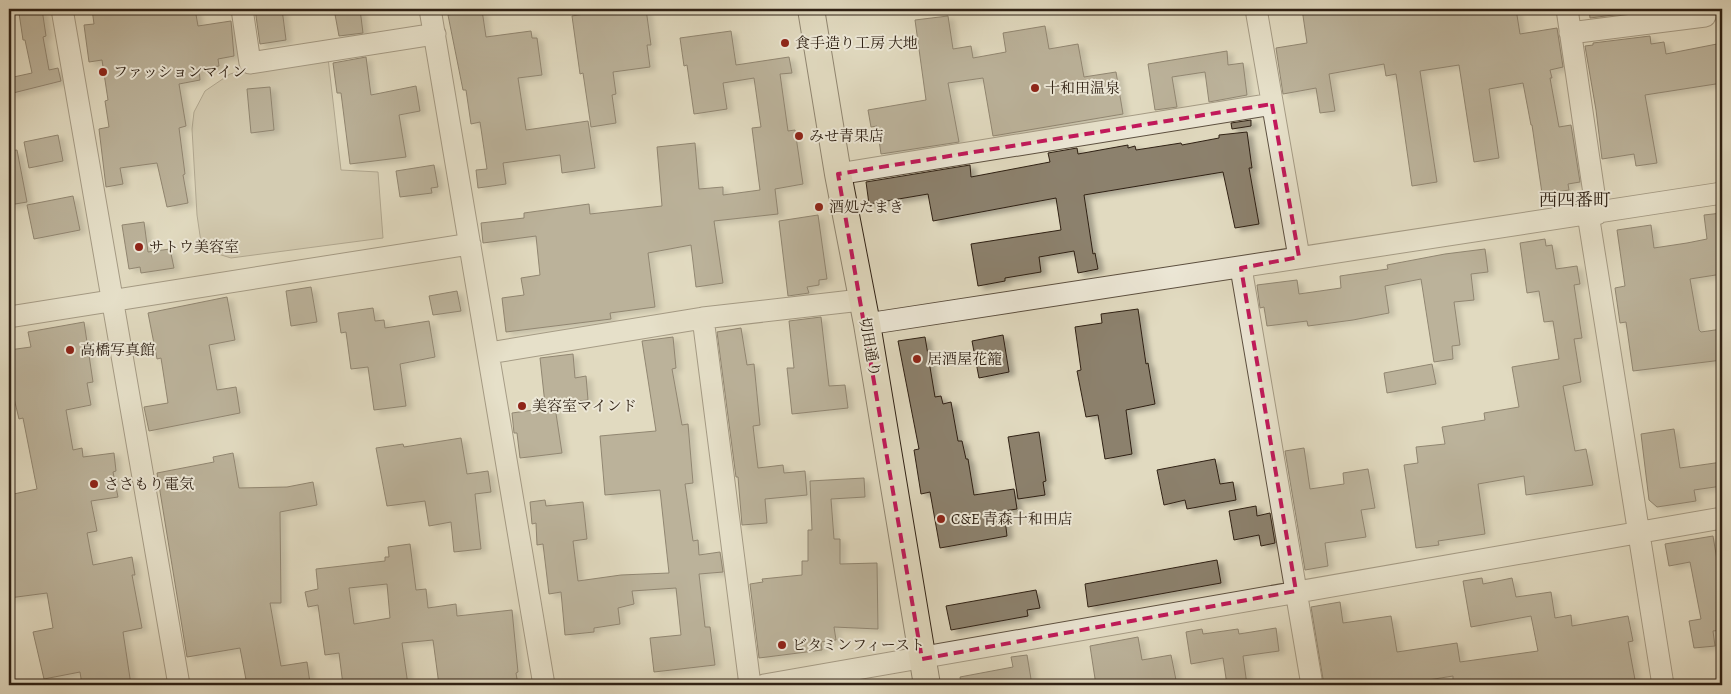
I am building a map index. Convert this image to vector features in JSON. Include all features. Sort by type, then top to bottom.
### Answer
[{"type":"main road","name":"切田通り","points":[[811,9],[927,685]]},
{"type":"street","points":[[62,9],[179,685]]},
{"type":"street","points":[[242,9],[250,63],[434,34]]},
{"type":"street","points":[[430,9],[544,685]]},
{"type":"street","points":[[1256,9],[1299,257]]},
{"type":"street","points":[[1567,9],[1593,214],[1663,685]]},
{"type":"street","points":[[1570,34],[1705,16]]},
{"type":"street","points":[[838,174],[1272,104]]},
{"type":"street","points":[[489,353],[703,318],[864,312],[1241,268],[1299,257],[1722,193]]},
{"type":"street","points":[[9,317],[470,244]]},
{"type":"street","points":[[1241,268],[1312,685]]},
{"type":"street","points":[[703,318],[750,685]]},
{"type":"street","points":[[764,685],[1722,518]]},
{"type":"highlighted area","points":[[1272,104],[1299,257],[1241,268],[1296,591],[922,659],[838,174]]},
{"type":"shaded area","points":[[328,58],[341,170],[378,172],[383,238],[231,258],[202,249],[197,215],[192,129],[194,112],[205,91],[230,74],[259,66]]},
{"type":"building","points":[[42,9],[46,36],[43,37],[49,70],[58,68],[61,81],[9,94],[9,78],[32,73],[25,40],[23,40],[19,13]]},
{"type":"building","points":[[92,9],[195,9],[198,26],[231,21],[234,56],[218,59],[219,66],[199,69],[200,80],[179,84],[186,126],[179,128],[185,174],[183,175],[188,203],[167,207],[157,163],[120,168],[123,184],[106,187],[99,129],[109,127],[105,101],[108,100],[102,60],[89,62],[84,25],[94,24]]},
{"type":"building","points":[[255,9],[282,9],[286,40],[260,44]]},
{"type":"building","points":[[334,9],[360,9],[363,33],[339,36]]},
{"type":"building","points":[[615,9],[646,9],[651,45],[647,45],[650,67],[613,72],[616,94],[612,95],[616,123],[591,127],[583,73],[580,74],[572,16]]},
{"type":"building","points":[[1302,9],[1516,9],[1520,34],[1557,28],[1563,67],[1550,70],[1552,78],[1550,78],[1559,127],[1571,125],[1580,182],[1568,184],[1569,190],[1557,192],[1558,197],[1543,200],[1532,125],[1523,83],[1489,89],[1499,158],[1474,162],[1459,65],[1420,71],[1437,182],[1412,186],[1396,74],[1386,76],[1384,64],[1329,74],[1335,111],[1320,113],[1316,88],[1283,94],[1276,48],[1307,43]]},
{"type":"building","points":[[1589,9],[1636,9],[1636,12],[1590,18]]},
{"type":"building","points":[[482,10],[486,37],[531,31],[532,38],[537,38],[542,75],[518,78],[526,130],[588,121],[595,168],[562,173],[560,155],[503,163],[506,184],[478,188],[476,170],[487,169],[480,122],[471,124],[466,90],[463,90],[448,15]]},
{"type":"building","points":[[948,16],[953,49],[971,46],[973,58],[1006,52],[1003,33],[1045,26],[1049,49],[1078,44],[1084,77],[1116,72],[1123,114],[993,136],[983,78],[948,83],[959,142],[881,154],[877,126],[871,127],[868,110],[926,100],[915,20]]},
{"type":"building","points":[[731,31],[736,65],[789,57],[792,73],[780,74],[788,131],[795,130],[803,184],[775,189],[778,214],[714,221],[723,283],[696,287],[691,245],[648,253],[655,307],[610,313],[611,319],[506,332],[502,298],[524,295],[521,278],[540,275],[536,236],[483,243],[481,223],[524,218],[524,213],[589,204],[590,214],[662,206],[657,147],[695,143],[699,189],[723,187],[723,195],[760,190],[752,128],[761,127],[754,78],[723,83],[727,109],[694,114],[687,65],[684,66],[680,38]]},
{"type":"building","points":[[1650,36],[1651,44],[1664,42],[1666,54],[1722,43],[1722,83],[1645,95],[1657,163],[1636,166],[1634,154],[1602,159],[1585,46],[1593,45],[1593,43]]},
{"type":"building","points":[[1227,51],[1228,65],[1243,63],[1247,95],[1209,102],[1205,72],[1172,77],[1177,107],[1155,110],[1148,64]]},
{"type":"building","points":[[366,57],[371,95],[416,86],[420,111],[399,115],[406,157],[350,164],[341,93],[337,93],[333,63]]},
{"type":"building","points":[[270,87],[274,130],[251,133],[247,89]]},
{"type":"building","points":[[1251,120],[1251,126],[1232,129],[1231,123]]},
{"type":"building","points":[[1247,132],[1252,168],[1249,168],[1259,224],[1235,228],[1223,172],[1084,195],[1093,254],[1095,253],[1098,269],[1078,273],[1074,251],[1039,257],[1041,272],[1005,278],[1005,281],[978,286],[971,244],[1061,230],[1056,198],[933,221],[928,194],[869,204],[866,182],[970,165],[971,177],[1050,162],[1048,153],[1077,148],[1078,154],[1128,145],[1128,148],[1135,146],[1136,150],[1181,143],[1182,145],[1219,138],[1219,135]]},
{"type":"building","points":[[58,135],[63,161],[29,168],[24,142]]},
{"type":"building","points":[[17,150],[27,202],[9,205],[9,151]]},
{"type":"building","points":[[434,165],[438,187],[431,188],[432,193],[400,197],[396,171]]},
{"type":"building","points":[[73,196],[80,230],[34,239],[27,205]]},
{"type":"building","points":[[1722,213],[1722,274],[1690,279],[1699,330],[1701,332],[1722,329],[1722,360],[1633,371],[1626,322],[1620,323],[1615,288],[1625,286],[1617,230],[1651,225],[1654,248],[1687,243],[1707,239],[1704,215]]},
{"type":"building","points":[[818,215],[827,279],[819,280],[819,285],[807,287],[809,293],[788,296],[779,221]]},
{"type":"building","points":[[144,222],[148,252],[170,249],[174,268],[141,273],[140,267],[129,269],[122,225]]},
{"type":"building","points":[[1545,239],[1546,246],[1552,245],[1556,269],[1577,266],[1580,284],[1574,285],[1582,338],[1574,339],[1581,382],[1563,386],[1575,451],[1586,449],[1593,485],[1526,495],[1524,476],[1478,484],[1485,534],[1438,541],[1439,545],[1416,548],[1404,465],[1418,463],[1416,447],[1445,444],[1442,427],[1485,420],[1484,413],[1519,407],[1512,367],[1559,359],[1553,321],[1544,322],[1539,291],[1527,293],[1520,243]]},
{"type":"building","points":[[1485,249],[1488,272],[1471,274],[1474,300],[1454,302],[1460,345],[1452,346],[1453,359],[1434,362],[1421,279],[1385,286],[1389,313],[1353,320],[1308,326],[1307,321],[1267,326],[1264,307],[1260,308],[1257,285],[1297,280],[1299,294],[1341,288],[1340,276],[1388,269],[1387,265],[1445,254]]},
{"type":"building","points":[[311,287],[317,322],[291,326],[286,291]]},
{"type":"building","points":[[457,291],[461,311],[433,315],[429,296]]},
{"type":"building","points":[[227,297],[235,340],[209,345],[217,390],[236,387],[240,413],[149,431],[144,407],[168,403],[161,358],[157,359],[148,313]]},
{"type":"building","points":[[373,308],[375,321],[384,320],[385,328],[429,321],[435,357],[400,364],[406,406],[374,410],[368,367],[351,369],[346,332],[341,333],[338,313]]},
{"type":"building","points":[[1138,309],[1146,364],[1148,363],[1155,404],[1126,410],[1132,454],[1105,459],[1098,415],[1086,417],[1077,371],[1081,370],[1075,327],[1102,323],[1101,314]]},
{"type":"building","points":[[821,317],[829,386],[845,385],[848,408],[792,414],[787,368],[794,368],[789,321]]},
{"type":"building","points":[[84,322],[93,382],[87,383],[91,405],[66,410],[73,450],[82,448],[83,457],[114,453],[116,471],[113,472],[118,497],[91,501],[97,531],[87,533],[93,565],[132,557],[135,575],[132,575],[142,628],[123,632],[131,685],[82,685],[80,672],[44,679],[33,632],[53,628],[47,593],[9,598],[9,495],[37,489],[23,418],[19,419],[10,382],[9,350],[31,347],[28,332]]},
{"type":"building","points":[[741,328],[747,365],[754,364],[760,425],[753,426],[758,468],[783,465],[784,473],[805,471],[807,495],[765,499],[767,523],[742,525],[738,477],[736,477],[717,332]]},
{"type":"building","points":[[1003,335],[1009,372],[979,378],[972,341]]},
{"type":"building","points":[[673,337],[676,368],[672,369],[682,425],[688,424],[693,483],[685,484],[693,541],[698,540],[699,555],[720,552],[723,572],[699,574],[705,627],[710,627],[715,665],[654,672],[650,638],[681,635],[676,588],[632,591],[634,604],[618,608],[620,624],[594,628],[594,632],[565,635],[561,592],[549,594],[543,544],[537,545],[536,523],[532,524],[530,502],[545,500],[546,506],[583,502],[587,539],[573,541],[578,581],[621,575],[669,573],[660,490],[605,495],[600,436],[656,431],[642,341]]},
{"type":"building","points":[[925,337],[935,397],[941,396],[943,404],[951,402],[958,441],[962,441],[966,459],[968,459],[974,495],[1014,489],[1017,509],[1004,511],[1007,536],[940,548],[930,492],[921,494],[914,450],[919,449],[898,341]]},
{"type":"building","points":[[573,354],[575,378],[586,376],[588,400],[545,404],[540,358]]},
{"type":"building","points":[[1432,364],[1436,384],[1387,393],[1384,373]]},
{"type":"building","points":[[555,407],[562,453],[520,458],[517,433],[514,433],[512,413]]},
{"type":"building","points":[[1674,429],[1680,468],[1722,462],[1722,486],[1694,490],[1696,501],[1657,507],[1649,500],[1641,434]]},
{"type":"building","points":[[1039,432],[1046,481],[1043,482],[1045,495],[1018,499],[1008,437]]},
{"type":"building","points":[[461,438],[467,474],[488,471],[491,492],[475,494],[481,549],[454,552],[451,522],[429,526],[425,501],[387,506],[376,448],[403,444],[404,447]]},
{"type":"building","points":[[1304,448],[1310,489],[1344,484],[1343,473],[1368,469],[1375,508],[1361,510],[1366,537],[1325,543],[1328,566],[1305,570],[1285,451]]},
{"type":"building","points":[[233,453],[239,488],[287,487],[313,482],[317,505],[280,512],[281,603],[270,603],[281,666],[307,662],[310,683],[247,685],[240,648],[187,657],[157,473],[214,462],[213,457]]},
{"type":"building","points":[[1215,459],[1220,484],[1233,482],[1236,500],[1187,509],[1185,500],[1164,505],[1157,470]]},
{"type":"building","points":[[864,478],[865,497],[831,499],[834,539],[840,539],[840,564],[877,563],[878,629],[834,627],[836,640],[821,642],[822,650],[759,658],[750,584],[763,582],[762,579],[802,575],[802,561],[808,561],[808,530],[812,530],[810,481]]},
{"type":"building","points":[[1256,506],[1257,516],[1270,513],[1275,543],[1261,546],[1259,535],[1234,540],[1229,511]]},
{"type":"building","points":[[1713,536],[1722,590],[1722,630],[1713,631],[1715,646],[1694,648],[1689,621],[1701,619],[1690,562],[1669,566],[1665,544]]},
{"type":"building","points":[[410,544],[416,590],[426,589],[428,608],[456,604],[457,616],[512,610],[518,685],[439,685],[433,640],[402,643],[408,685],[343,685],[339,653],[325,655],[318,605],[308,607],[305,592],[318,589],[316,569],[385,561],[385,557],[389,557],[388,547]],"holes":[[[387,584],[390,618],[354,624],[349,588]]]},
{"type":"building","points":[[1217,560],[1221,583],[1088,607],[1085,584]]},
{"type":"building","points":[[1482,578],[1483,584],[1512,578],[1516,597],[1551,592],[1555,618],[1571,615],[1572,626],[1628,616],[1633,641],[1628,642],[1636,685],[1453,685],[1453,676],[1397,685],[1324,685],[1311,607],[1340,602],[1343,623],[1391,616],[1397,652],[1457,643],[1460,662],[1538,651],[1531,616],[1471,627],[1463,581]]},
{"type":"building","points":[[1036,590],[1040,608],[1027,610],[1028,616],[951,630],[946,606]]},
{"type":"building","points":[[1276,628],[1279,651],[1243,656],[1247,685],[1227,685],[1223,658],[1191,664],[1186,632],[1202,629],[1203,634],[1238,629],[1239,634]]},
{"type":"building","points":[[1138,637],[1142,660],[1171,655],[1177,685],[1096,685],[1090,646]]},
{"type":"building","points":[[1027,655],[1032,685],[961,685],[960,677],[1013,667],[1011,657]]},
{"type":"place","name":"食手造り工房 大地","points":[[785,43]]},
{"type":"place","name":"ファッションマイン","points":[[103,72]]},
{"type":"place","name":"十和田温泉","points":[[1035,88]]},
{"type":"place","name":"みせ青果店","points":[[799,136]]},
{"type":"place","name":"酒処たまき","points":[[819,207]]},
{"type":"place","name":"サトウ美容室","points":[[139,247]]},
{"type":"place","name":"高橋写真館","points":[[70,350]]},
{"type":"place","name":"居酒屋花籠","points":[[917,359]]},
{"type":"place","name":"美容室マインド","points":[[522,406]]},
{"type":"place","name":"ささもり電気","points":[[94,484]]},
{"type":"place","name":"C&E 青森十和田店","points":[[941,519]]},
{"type":"place","name":"ビタミンフィースト","points":[[782,645]]},
{"type":"district","name":"西四番町","points":[[1575,200]]}]
